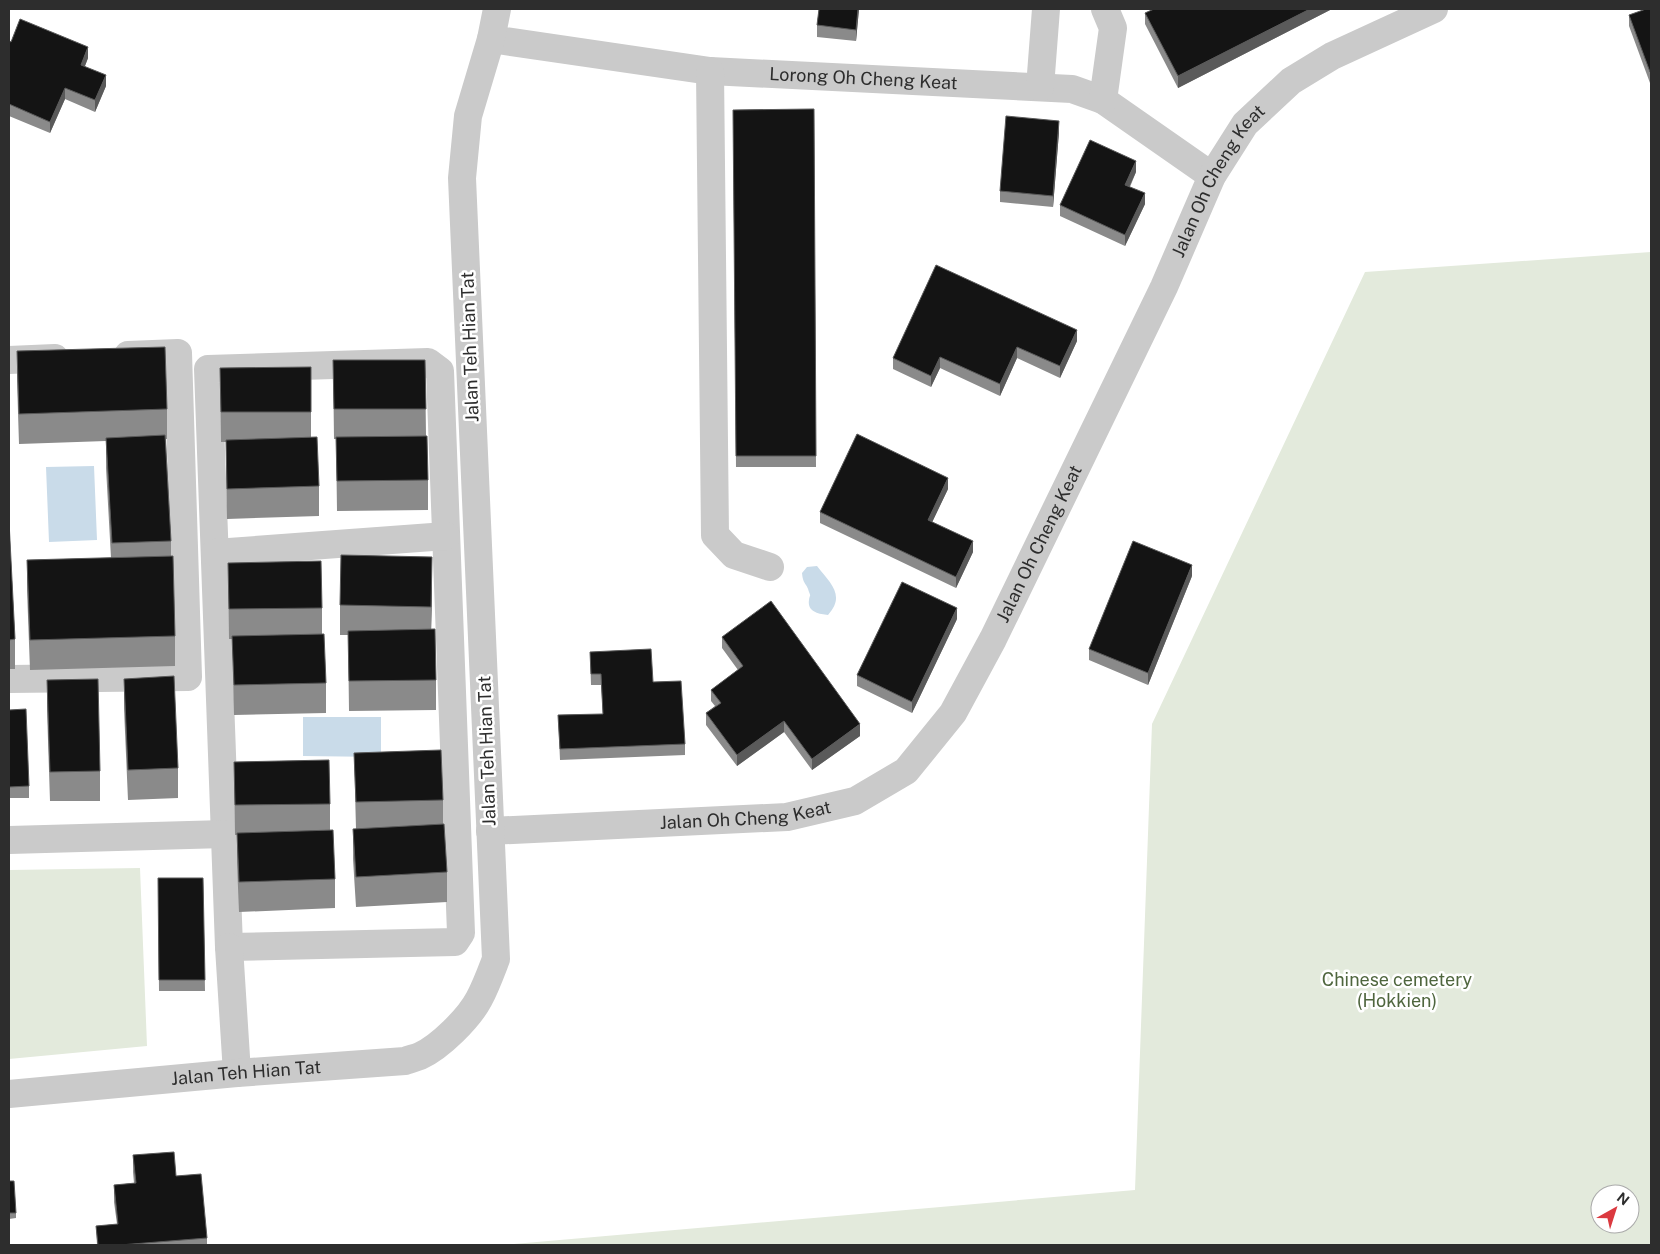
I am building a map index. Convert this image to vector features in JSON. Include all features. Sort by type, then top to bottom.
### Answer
[{"type":"street","name":"Jalan Teh Hian Tat","points":[[9,1094],[237,1073],[405,1061],[419,1056],[448,1035],[466,1017],[478,1000],[496,959],[462,178],[468,116],[491,39],[497,9]]},
{"type":"street","points":[[1040,87],[1046,9]]},
{"type":"street","points":[[1103,100],[1113,28],[1105,9]]},
{"type":"street","name":"Jalan Oh Cheng Keat","points":[[490,831],[787,817],[855,801],[906,771],[953,713],[993,639],[1164,287],[1212,176],[1245,124],[1291,81],[1332,56],[1434,9]]},
{"type":"street","name":"Lorong Oh Cheng Keat","points":[[491,39],[710,71],[1072,88],[1103,100],[1212,176]]},
{"type":"street","points":[[710,71],[715,536],[734,555],[770,567]]},
{"type":"street","points":[[9,679],[188,677],[178,353],[108,356]]},
{"type":"street","points":[[9,360],[78,357]]},
{"type":"street","points":[[229,947],[455,942],[461,933],[440,370],[428,362],[208,369],[229,947],[237,1073]]},
{"type":"street","points":[[215,553],[446,536]]},
{"type":"street","points":[[9,840],[225,834]]},
{"type":"green space","name":"Chinese cemetery (Hokkien)","points":[[1651,252],[1651,1245],[503,1245],[1135,1190],[1152,724],[1365,272]]},
{"type":"green space","points":[[140,868],[147,1046],[9,1059],[9,870]]},
{"type":"water","points":[[94,466],[97,540],[49,542],[46,467]]},
{"type":"water","points":[[817,566],[831,584],[836,595],[836,601],[828,615],[812,610],[809,604],[810,595],[804,582],[802,573],[807,567]]},
{"type":"water","points":[[303,717],[381,717],[381,757],[303,756]]},
{"type":"building","points":[[819,9],[858,9],[856,30],[817,25]]},
{"type":"building","points":[[1154,9],[1310,9],[1178,76],[1145,13]]},
{"type":"building","points":[[1651,9],[1650,72],[1629,15]]},
{"type":"building","points":[[20,19],[88,47],[81,65],[106,75],[95,100],[65,88],[50,122],[9,104],[9,41],[11,42]]},
{"type":"building","points":[[814,109],[816,456],[736,456],[733,110]]},
{"type":"building","points":[[1006,116],[1059,121],[1053,196],[1000,191]]},
{"type":"building","points":[[1090,140],[1136,161],[1125,185],[1145,193],[1125,235],[1060,205]]},
{"type":"building","points":[[936,265],[1077,330],[1060,366],[1017,347],[1000,384],[940,357],[931,376],[893,358]]},
{"type":"building","points":[[165,347],[167,409],[19,414],[17,351]]},
{"type":"building","points":[[333,360],[425,360],[426,409],[334,409]]},
{"type":"building","points":[[311,367],[311,412],[221,412],[220,368]]},
{"type":"building","points":[[857,434],[948,478],[928,520],[973,541],[956,577],[820,512]]},
{"type":"building","points":[[165,435],[171,541],[112,543],[106,438]]},
{"type":"building","points":[[427,436],[428,480],[337,481],[336,437]]},
{"type":"building","points":[[317,437],[319,486],[227,489],[226,440]]},
{"type":"building","points":[[9,521],[15,639],[9,640]]},
{"type":"building","points":[[1133,541],[1192,565],[1148,673],[1089,649]]},
{"type":"building","points":[[341,555],[432,557],[431,607],[340,605]]},
{"type":"building","points":[[173,556],[175,636],[30,640],[27,560]]},
{"type":"building","points":[[321,561],[322,608],[229,609],[228,563]]},
{"type":"building","points":[[902,582],[957,608],[912,702],[857,675]]},
{"type":"building","points":[[771,601],[860,724],[812,759],[784,721],[737,755],[706,713],[721,703],[711,690],[743,666],[722,637]]},
{"type":"building","points":[[435,629],[436,680],[349,681],[348,631]]},
{"type":"building","points":[[324,634],[326,683],[234,685],[232,636]]},
{"type":"building","points":[[651,649],[653,682],[681,681],[685,744],[560,749],[558,715],[603,714],[601,674],[591,674],[590,652]]},
{"type":"building","points":[[174,676],[178,768],[128,770],[124,679]]},
{"type":"building","points":[[98,679],[100,771],[50,772],[47,680]]},
{"type":"building","points":[[26,709],[29,786],[9,787],[9,710]]},
{"type":"building","points":[[441,750],[443,800],[356,802],[354,753]]},
{"type":"building","points":[[329,760],[330,804],[235,805],[234,762]]},
{"type":"building","points":[[444,824],[447,872],[356,877],[353,829]]},
{"type":"building","points":[[333,830],[335,879],[239,882],[237,833]]},
{"type":"building","points":[[158,878],[203,878],[205,980],[159,980]]},
{"type":"building","points":[[174,1152],[176,1176],[201,1174],[207,1238],[98,1245],[96,1226],[118,1224],[114,1185],[136,1183],[133,1155]]},
{"type":"building","points":[[9,1181],[14,1181],[16,1213],[9,1213]]}]
